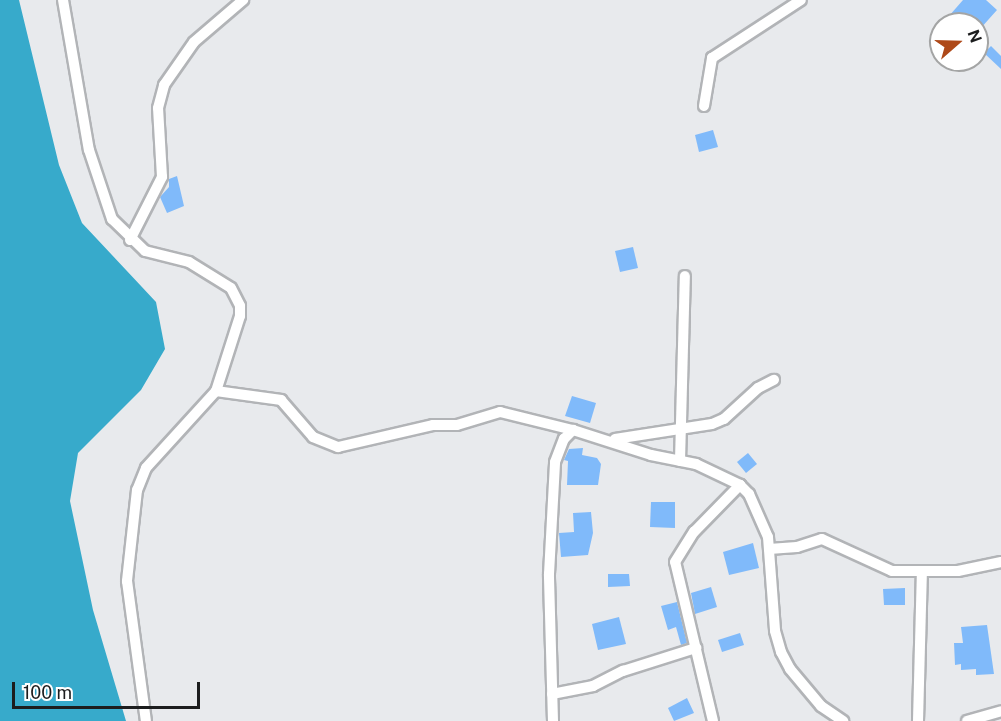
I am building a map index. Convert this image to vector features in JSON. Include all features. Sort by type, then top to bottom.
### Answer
[{"type":"street","points":[[63,0],[95,176],[112,219],[130,240],[145,251],[198,267],[231,288],[237,298],[240,316],[216,391],[146,468],[137,490],[127,581],[146,721]]},
{"type":"street","points":[[130,240],[162,177],[158,108],[164,86],[194,42],[243,0]]},
{"type":"street","points":[[704,106],[712,58],[801,0]]},
{"type":"street","points":[[680,460],[685,276]]},
{"type":"street","points":[[611,440],[681,431],[724,419],[758,388],[774,380]]},
{"type":"street","points":[[216,391],[281,400],[313,436],[338,447],[433,424],[457,425],[493,413],[573,430],[706,467],[740,485],[759,508],[769,549],[775,631],[781,652],[790,669],[821,706],[843,721]]},
{"type":"street","points":[[553,721],[549,574],[555,462],[564,439],[573,430]]},
{"type":"street","points":[[713,721],[675,562],[694,532],[740,485]]},
{"type":"street","points":[[769,549],[797,547],[822,539],[892,571],[958,571],[1001,562]]},
{"type":"street","points":[[918,721],[922,571]]},
{"type":"street","points":[[552,694],[593,686],[623,671],[696,648]]},
{"type":"street","points":[[967,721],[1001,711]]},
{"type":"water","points":[[0,0],[19,0],[59,165],[82,223],[156,302],[165,349],[141,390],[78,453],[70,501],[93,610],[126,721],[0,721]]},
{"type":"building","points":[[963,0],[986,0],[997,10],[989,19],[989,12],[952,12]]},
{"type":"building","points":[[991,46],[1001,56],[1001,69],[989,58]]},
{"type":"building","points":[[713,130],[718,147],[699,152],[695,135]]},
{"type":"building","points":[[177,176],[184,206],[167,213],[160,197],[169,187],[169,179]]},
{"type":"building","points":[[633,247],[638,268],[620,272],[615,251]]},
{"type":"building","points":[[572,396],[596,403],[590,423],[565,416]]},
{"type":"building","points":[[583,448],[582,455],[597,458],[601,464],[598,485],[567,485],[568,461],[564,460],[569,449]]},
{"type":"building","points":[[748,453],[757,464],[746,473],[737,462]]},
{"type":"building","points":[[651,502],[675,502],[675,528],[650,527]]},
{"type":"building","points":[[591,512],[593,533],[588,555],[561,557],[559,533],[574,532],[573,513]]},
{"type":"building","points":[[753,543],[759,568],[729,575],[723,552]]},
{"type":"building","points":[[608,574],[629,574],[630,586],[608,587]]},
{"type":"building","points":[[711,587],[717,607],[695,614],[691,593]]},
{"type":"building","points":[[905,588],[905,605],[884,605],[883,589]]},
{"type":"building","points":[[677,602],[687,643],[681,645],[676,627],[668,630],[661,606]]},
{"type":"building","points":[[619,617],[626,644],[598,650],[592,624]]},
{"type":"building","points":[[987,625],[994,674],[976,675],[976,669],[961,670],[961,664],[955,665],[954,643],[963,643],[961,627]]},
{"type":"building","points":[[740,633],[744,645],[722,652],[718,640]]},
{"type":"building","points":[[687,698],[694,713],[674,721],[668,708]]}]
